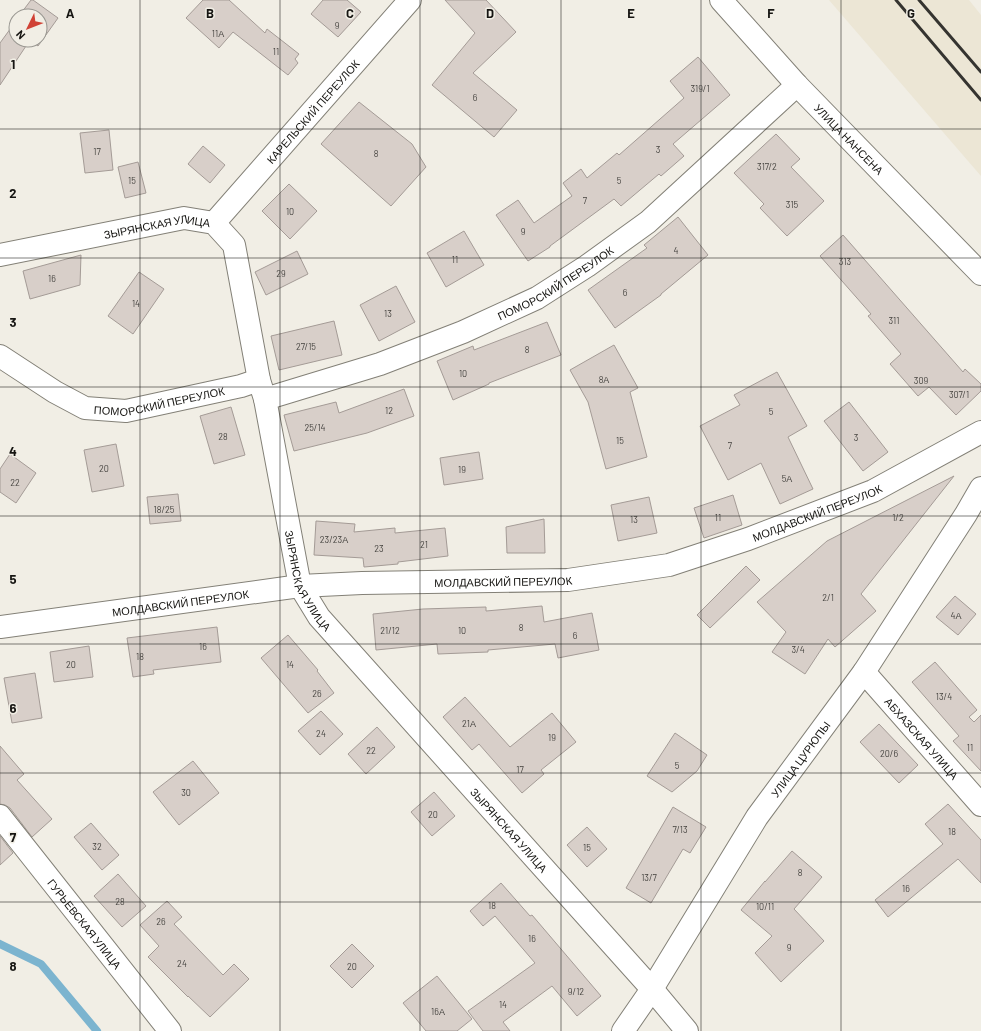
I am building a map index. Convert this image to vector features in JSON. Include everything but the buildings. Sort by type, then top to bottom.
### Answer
[{"type":"street","name":"КАРЕЛЬСКИЙ ПЕРЕУЛОК","points":[[214,223],[410,0]]},
{"type":"street","name":"УЛИЦА НАНСЕНА","points":[[721,0],[797,85],[981,274]]},
{"type":"street","name":"ПОМОРСКИЙ ПЕРЕУЛОК","points":[[0,356],[55,392],[85,408],[126,411],[241,386],[262,390],[380,364],[463,332],[537,298],[587,266],[648,222],[797,85]]},
{"type":"street","name":"ЗЫРЯНСКАЯ УЛИЦА","points":[[0,256],[184,218],[214,223],[234,245],[300,586],[319,617],[652,989],[687,1031]]},
{"type":"street","name":"МОЛДАВСКИЙ ПЕРЕУЛОК","points":[[0,627],[300,586],[370,583],[568,580],[669,565],[748,539],[873,491],[981,432]]},
{"type":"street","name":"УЛИЦА ЦУРЮПЫ","points":[[623,1031],[652,989],[757,817],[864,672],[966,514],[981,488]]},
{"type":"street","name":"АБХАЗСКАЯ УЛИЦА","points":[[864,672],[981,805]]},
{"type":"street","name":"ГУРЬЕВСКАЯ УЛИЦА","points":[[0,816],[170,1031]]},
{"type":"shaded area","points":[[829,0],[969,0],[981,15],[981,176]]},
{"type":"waterway","points":[[0,944],[41,964],[97,1031]]},
{"type":"railway","points":[[896,0],[981,100]]},
{"type":"railway","points":[[919,0],[981,72]]}]
